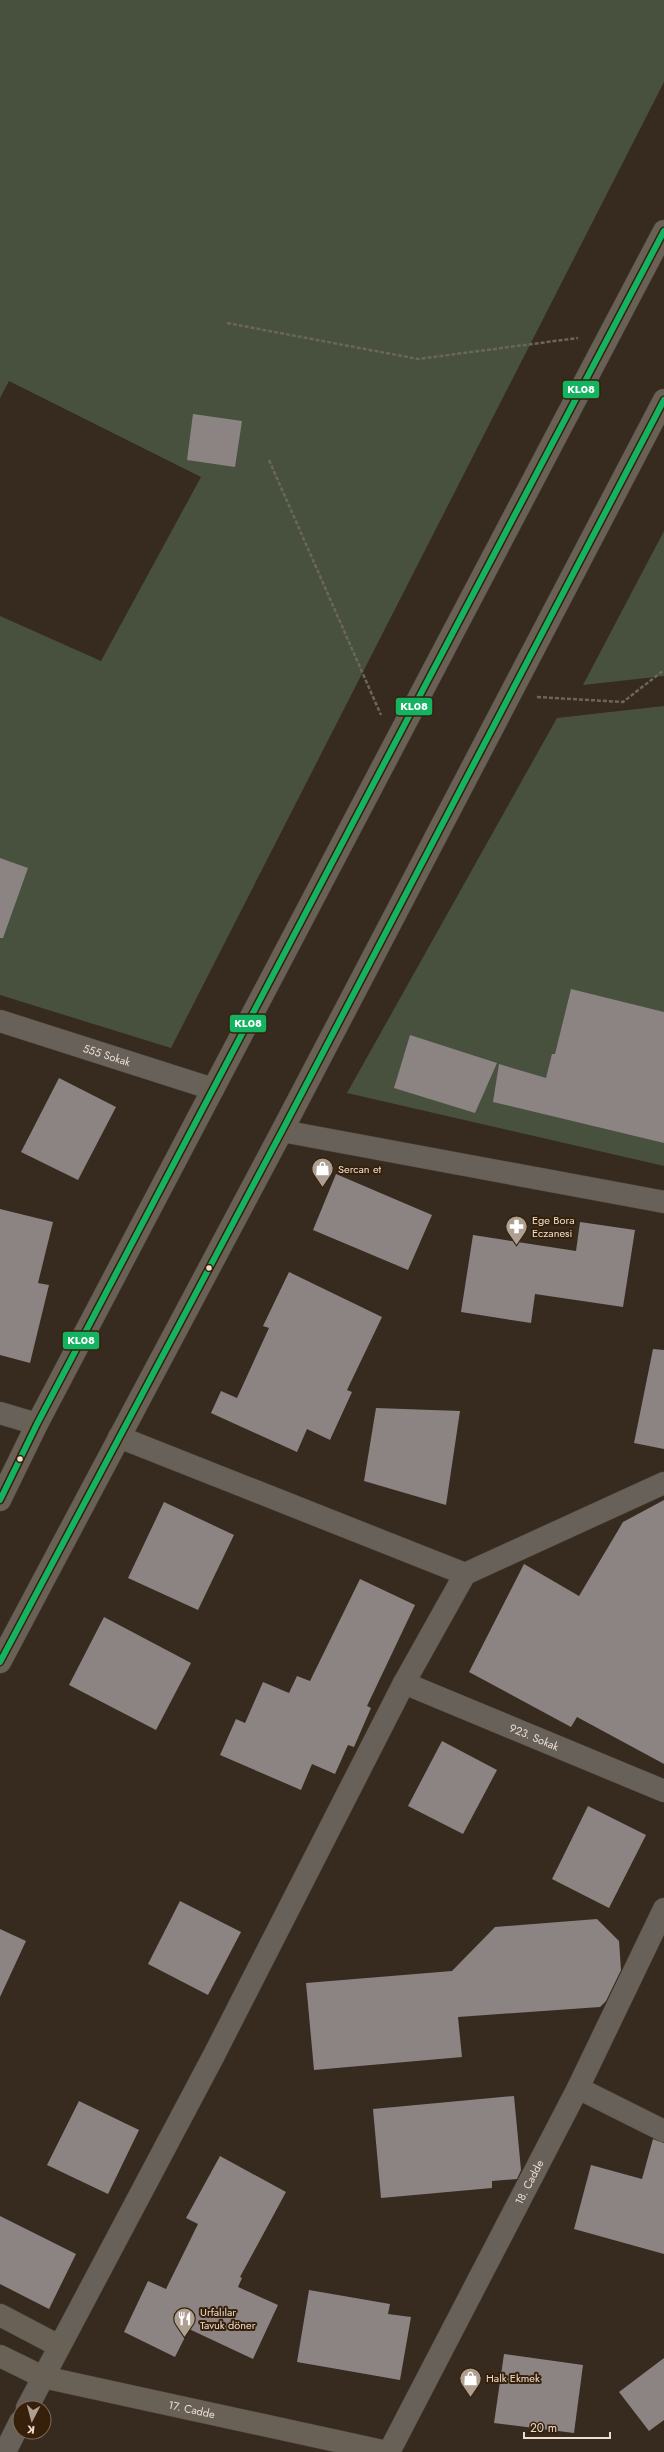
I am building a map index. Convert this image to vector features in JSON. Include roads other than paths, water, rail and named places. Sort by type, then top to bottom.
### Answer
[{"type":"main road","points":[[0,1500],[37,1424],[664,231]]},
{"type":"main road","points":[[0,1662],[282,1131],[664,400]]},
{"type":"main road","points":[[0,2315],[59,2346]]},
{"type":"main road","name":"17. Cadde","points":[[0,2356],[42,2378],[388,2452]]},
{"type":"street","name":"555 Sokak","points":[[0,1021],[213,1090]]},
{"type":"street","points":[[282,1131],[664,1202]]},
{"type":"street","points":[[0,1413],[37,1424]]},
{"type":"street","points":[[119,1437],[466,1574]]},
{"type":"street","points":[[31,2400],[213,2058],[404,1683],[466,1574],[664,1483]]},
{"type":"street","name":"923. Sokak","points":[[404,1683],[664,1791]]},
{"type":"street","name":"18. Cadde","points":[[388,2452],[578,2088],[664,1909]]},
{"type":"street","points":[[578,2088],[664,2131]]},
{"type":"street","points":[[5,2452],[12,2438]]},
{"type":"place","name":"Sercan et","points":[[322,1188]]},
{"type":"place","name":"Ege Bora Eczanesi","points":[[516,1246]]},
{"type":"place","name":"Urfalılar Tavuk döner","points":[[185,2338]]},
{"type":"place","name":"Halk Ekmek","points":[[470,2398]]}]
